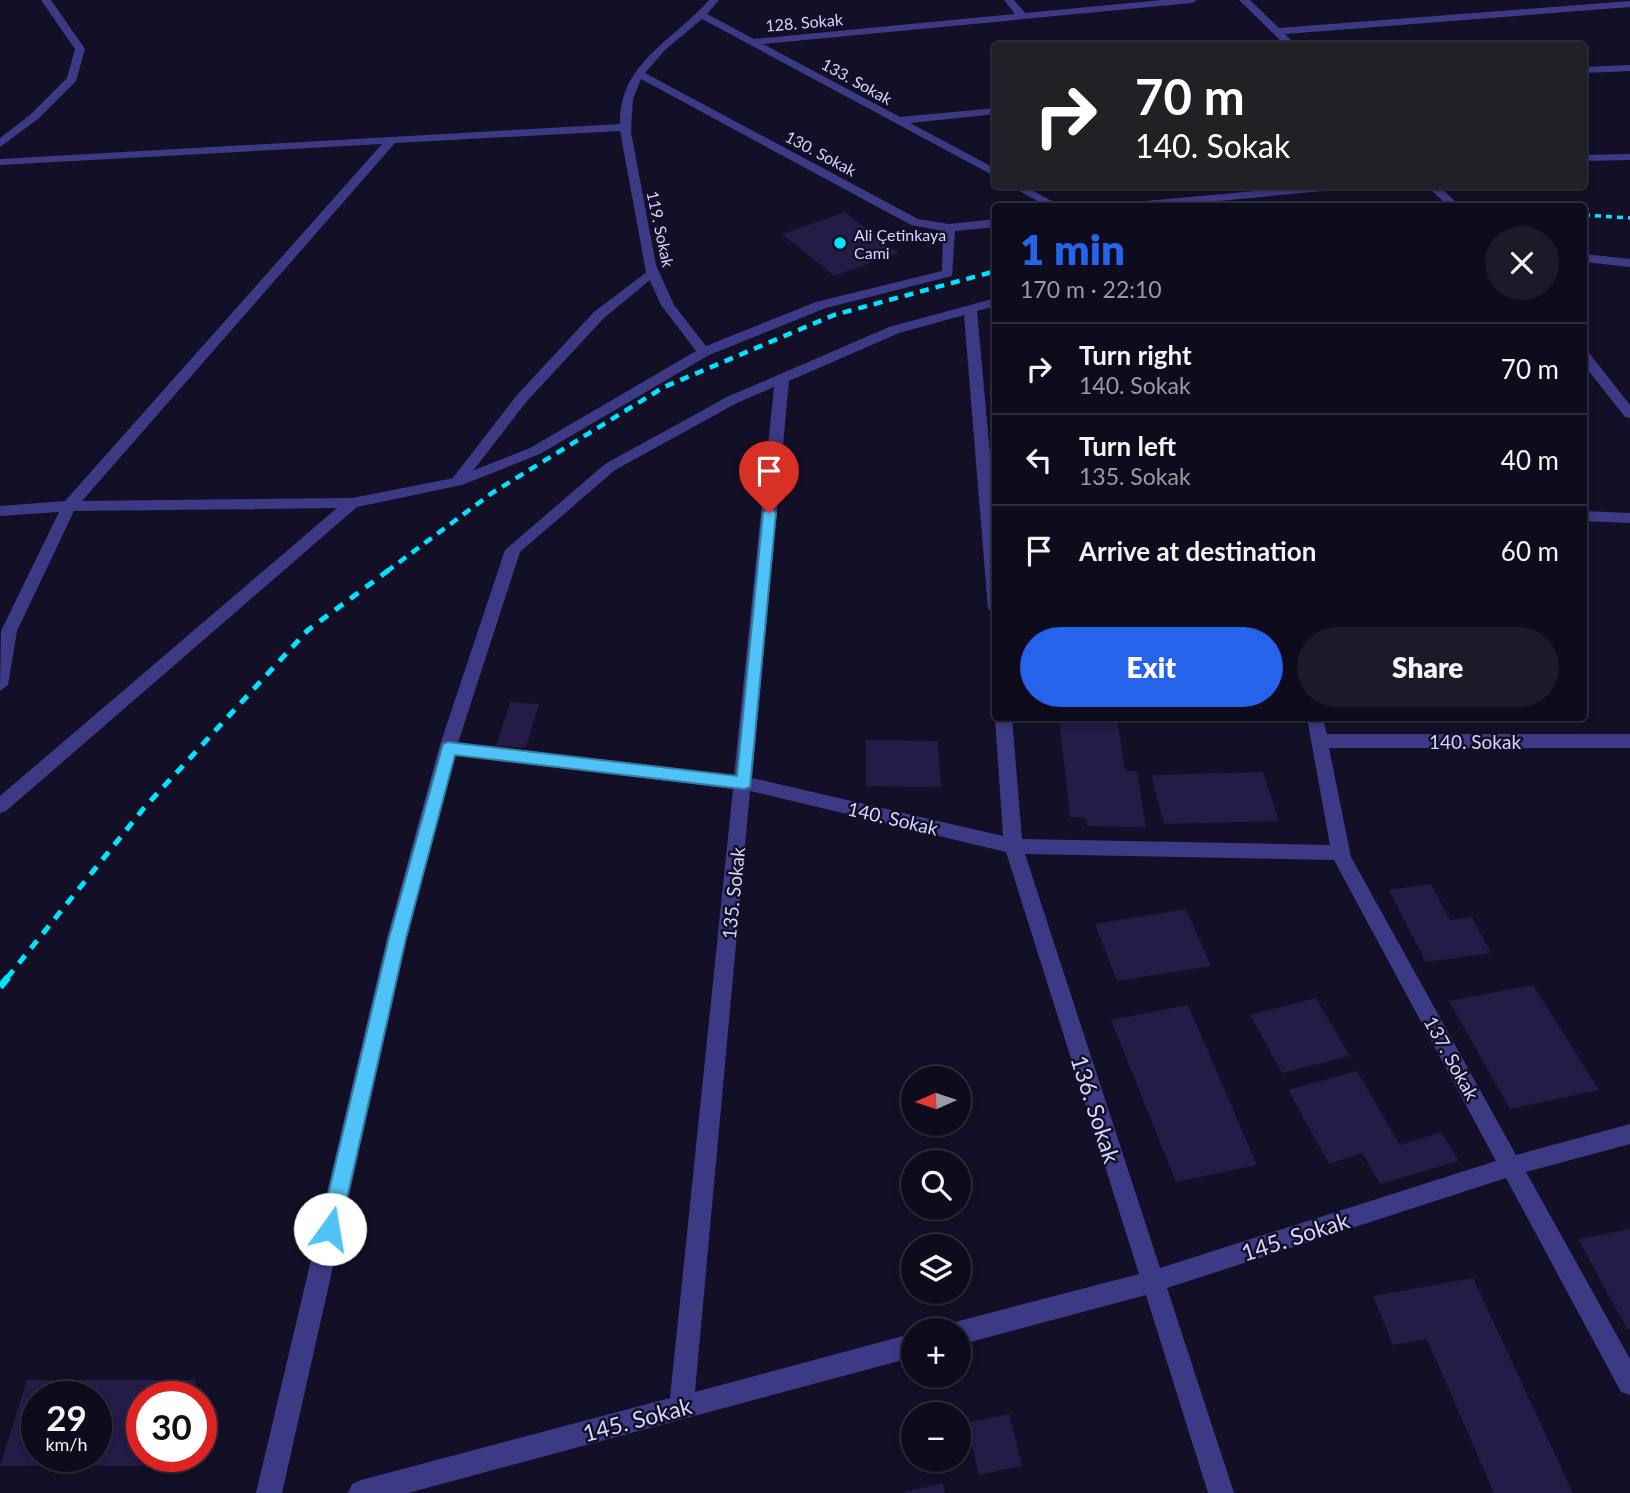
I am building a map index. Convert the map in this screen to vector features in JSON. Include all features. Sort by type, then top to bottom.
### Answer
[{"type":"street","points":[[0,144],[34,117],[72,79],[80,48],[46,0]]},
{"type":"street","name":"119. Sokak","points":[[704,352],[679,326],[652,272],[626,139],[626,127],[627,102],[639,74],[655,51],[702,15],[713,0]]},
{"type":"street","points":[[1009,0],[1023,16]]},
{"type":"street","name":"128. Sokak","points":[[753,42],[1192,0]]},
{"type":"street","points":[[1244,0],[1288,42]]},
{"type":"street","points":[[1279,32],[1630,4]]},
{"type":"street","name":"133. Sokak","points":[[702,15],[992,172]]},
{"type":"street","points":[[1587,69],[1630,68]]},
{"type":"street","name":"130. Sokak","points":[[639,74],[915,222],[949,228],[992,223]]},
{"type":"street","points":[[897,121],[992,111]]},
{"type":"street","points":[[0,162],[626,127]]},
{"type":"street","points":[[0,685],[9,631],[69,506],[392,140]]},
{"type":"street","points":[[1587,158],[1630,157]]},
{"type":"street","points":[[1022,189],[1049,203]]},
{"type":"street","points":[[1165,203],[1312,189]]},
{"type":"street","points":[[1436,189],[1451,203]]},
{"type":"street","points":[[0,511],[69,506],[352,503],[457,482],[535,451],[704,352],[821,305],[948,272],[949,228]]},
{"type":"street","points":[[1587,258],[1630,263]]},
{"type":"street","points":[[457,482],[522,398],[599,315],[652,272]]},
{"type":"street","points":[[269,1493],[397,938],[448,748],[513,550],[610,467],[732,400],[894,330],[992,303]]},
{"type":"street","points":[[970,308],[992,563]]},
{"type":"street","points":[[1587,360],[1630,414]]},
{"type":"street","points":[[1587,377],[1602,379]]},
{"type":"street","name":"135. Sokak","points":[[681,1407],[782,378]]},
{"type":"street","points":[[0,806],[352,503]]},
{"type":"street","points":[[1587,516],[1630,518]]},
{"type":"street","name":"136. Sokak","points":[[1004,721],[1013,846],[1221,1493]]},
{"type":"street","name":"137. Sokak","points":[[1316,721],[1340,853],[1630,1383]]},
{"type":"street","name":"140. Sokak","points":[[1320,741],[1630,741]]},
{"type":"street","name":"140. Sokak","points":[[448,748],[744,783],[1013,846],[1340,853]]},
{"type":"street","name":"145. Sokak","points":[[971,1330],[1152,1282],[1512,1166],[1630,1134]]},
{"type":"street","name":"145. Sokak","points":[[361,1493],[901,1348]]},
{"type":"building","name":"Ali Çetinkaya Cami","points":[[845,212],[898,253],[834,276],[782,234]]},
{"type":"building","points":[[510,702],[539,704],[526,748],[496,746]]},
{"type":"building","points":[[1059,721],[1117,721],[1125,771],[1137,771],[1146,827],[1087,826],[1086,818],[1070,817]]},
{"type":"building","points":[[1550,721],[1551,723],[1509,722]]},
{"type":"building","points":[[866,740],[938,741],[941,787],[866,786]]},
{"type":"building","points":[[1263,772],[1279,821],[1164,824],[1151,775]]},
{"type":"building","points":[[1431,884],[1450,920],[1472,917],[1491,953],[1426,962],[1389,890]]},
{"type":"building","points":[[1186,909],[1211,966],[1117,981],[1095,924]]},
{"type":"building","points":[[1533,985],[1599,1090],[1510,1109],[1449,1001]]},
{"type":"building","points":[[1316,998],[1350,1056],[1282,1073],[1250,1015]]},
{"type":"building","points":[[1188,1005],[1257,1165],[1176,1182],[1111,1020]]},
{"type":"building","points":[[1357,1071],[1400,1145],[1441,1132],[1459,1161],[1380,1184],[1362,1153],[1329,1164],[1288,1090]]},
{"type":"building","points":[[1630,1229],[1630,1329],[1627,1329],[1578,1239]]},
{"type":"building","points":[[1473,1278],[1573,1493],[1494,1493],[1427,1339],[1393,1345],[1373,1296]]},
{"type":"building","points":[[27,1380],[196,1380],[126,1381],[126,1466],[112,1466],[112,1381]]},
{"type":"building","points":[[21,1399],[21,1466],[0,1466]]},
{"type":"building","points":[[1009,1414],[1022,1466],[979,1475],[971,1443],[971,1422]]},
{"type":"building","points":[[943,1483],[945,1493],[905,1493],[905,1492]]},
{"type":"railway","points":[[1587,215],[1630,218]]},
{"type":"railway","points":[[386,572],[492,493],[664,387],[834,315],[992,272]]},
{"type":"railway","points":[[7,978],[144,808],[308,630],[389,570]]},
{"type":"railway","points":[[0,987],[9,976]]},
{"type":"place","name":"Ali Çetinkaya Cami","points":[[840,243]]},
{"type":"route","points":[[330,1229],[397,938],[448,748],[744,783],[769,513]]}]
